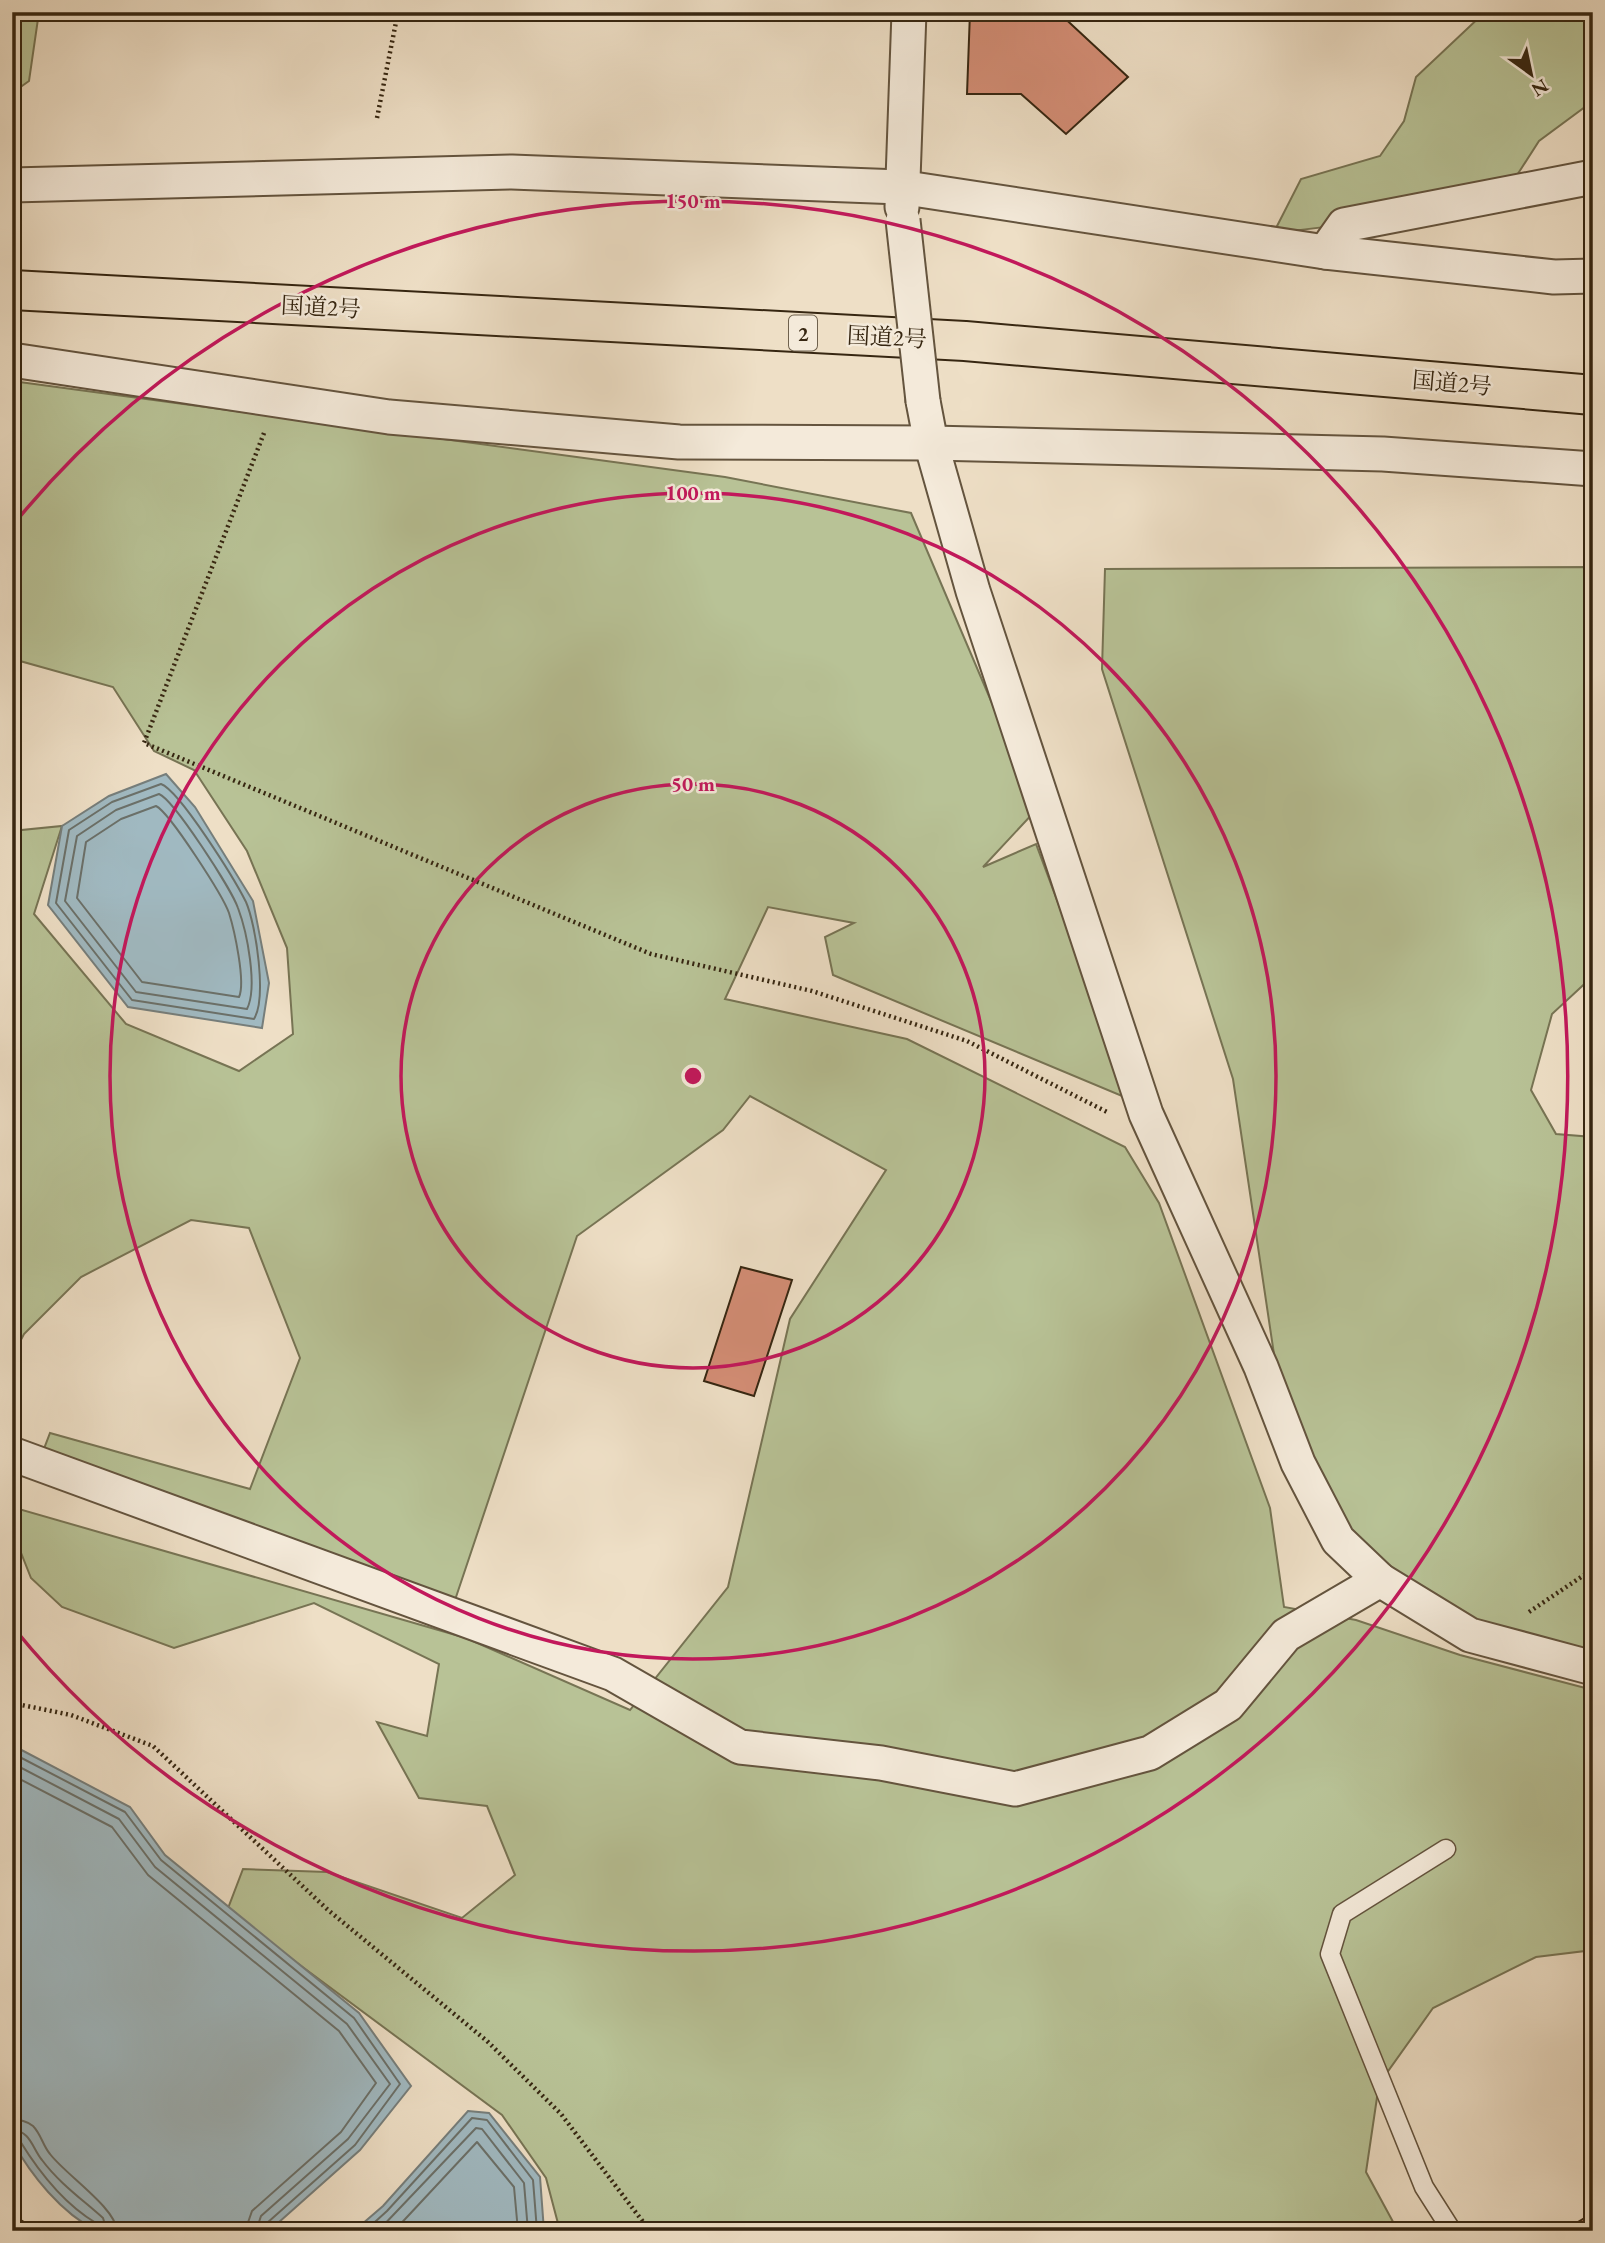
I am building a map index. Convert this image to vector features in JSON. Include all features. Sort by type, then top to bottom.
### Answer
[{"type":"highway","name":"国道2号","points":[[12,290],[965,341],[1593,395]]},
{"type":"street","points":[[909,12],[900,187],[923,401],[931,443],[985,630],[1146,1114],[1261,1367],[1298,1464],[1338,1540],[1380,1580],[1470,1635],[1593,1668]]},
{"type":"street","points":[[12,185],[512,172],[900,187],[1325,252],[1554,277],[1593,276]]},
{"type":"street","points":[[1325,252],[1344,225],[1593,177]]},
{"type":"street","points":[[12,360],[388,417],[680,442],[931,443],[1383,454],[1593,469]]},
{"type":"street","points":[[12,1454],[613,1674],[740,1747],[881,1763],[1014,1789],[1150,1753],[1228,1705],[1286,1635],[1380,1580]]},
{"type":"lane","points":[[1446,1849],[1342,1914],[1330,1954],[1424,2187],[1452,2231]]},
{"type":"path","points":[[377,118],[398,12]]},
{"type":"path","points":[[269,421],[144,743],[650,954],[812,991],[967,1041],[1102,1112],[1146,1114]]},
{"type":"path","points":[[1487,1639],[1593,1569]]},
{"type":"path","points":[[12,1703],[71,1715],[153,1746],[328,1910],[487,2041],[561,2114],[650,2231]]},
{"type":"path","points":[[12,2215],[34,2231]]},
{"type":"green space","points":[[12,12],[39,12],[29,81],[12,93]]},
{"type":"green space","points":[[1485,12],[1593,12],[1593,101],[1539,141],[1512,183],[1365,220],[1274,232],[1301,179],[1380,156],[1404,121],[1416,77]]},
{"type":"green space","points":[[12,381],[725,477],[911,513],[1037,809],[983,867],[1036,844],[1122,1074],[1122,1096],[833,975],[825,937],[854,923],[768,907],[725,999],[907,1039],[1125,1147],[1159,1203],[1270,1508],[1284,1607],[1356,1620],[1460,1655],[1593,1690],[1593,1950],[1536,1957],[1433,2008],[1379,2084],[1366,2172],[1398,2231],[560,2231],[546,2178],[502,2115],[227,1911],[243,1869],[327,1872],[462,1918],[515,1875],[487,1806],[419,1798],[377,1722],[427,1736],[439,1664],[314,1603],[174,1648],[62,1607],[31,1578],[12,1530],[12,1507],[466,1638],[630,1710],[728,1587],[790,1319],[886,1170],[750,1096],[723,1130],[577,1236],[453,1606],[42,1454],[50,1433],[250,1489],[300,1358],[249,1228],[191,1220],[81,1277],[24,1334],[12,1357],[12,831],[62,826],[34,914],[126,1024],[239,1071],[293,1034],[287,948],[247,851],[194,770],[154,751],[113,687],[20,661],[12,654]]},
{"type":"green space","points":[[1593,567],[1593,976],[1552,1014],[1531,1090],[1556,1134],[1593,1137],[1593,1653],[1476,1621],[1389,1569],[1350,1531],[1311,1457],[1275,1361],[1233,1079],[1102,669],[1105,569]]},
{"type":"water","points":[[166,774],[195,807],[253,901],[269,983],[262,1028],[128,1007],[48,905],[62,826],[109,796]]},
{"type":"water","points":[[12,1745],[130,1807],[165,1855],[359,2013],[411,2086],[360,2150],[269,2231],[97,2231],[59,2204],[28,2167],[12,2141]]},
{"type":"water","points":[[468,2111],[489,2113],[540,2177],[544,2231],[354,2231],[383,2206]]},
{"type":"building","points":[[970,12],[1058,12],[1128,77],[1066,134],[1021,94],[967,94]]},
{"type":"building","points":[[741,1267],[792,1280],[754,1396],[704,1381]]},
{"type":"building","points":[[1593,2213],[1593,2231],[1563,2231]]}]
